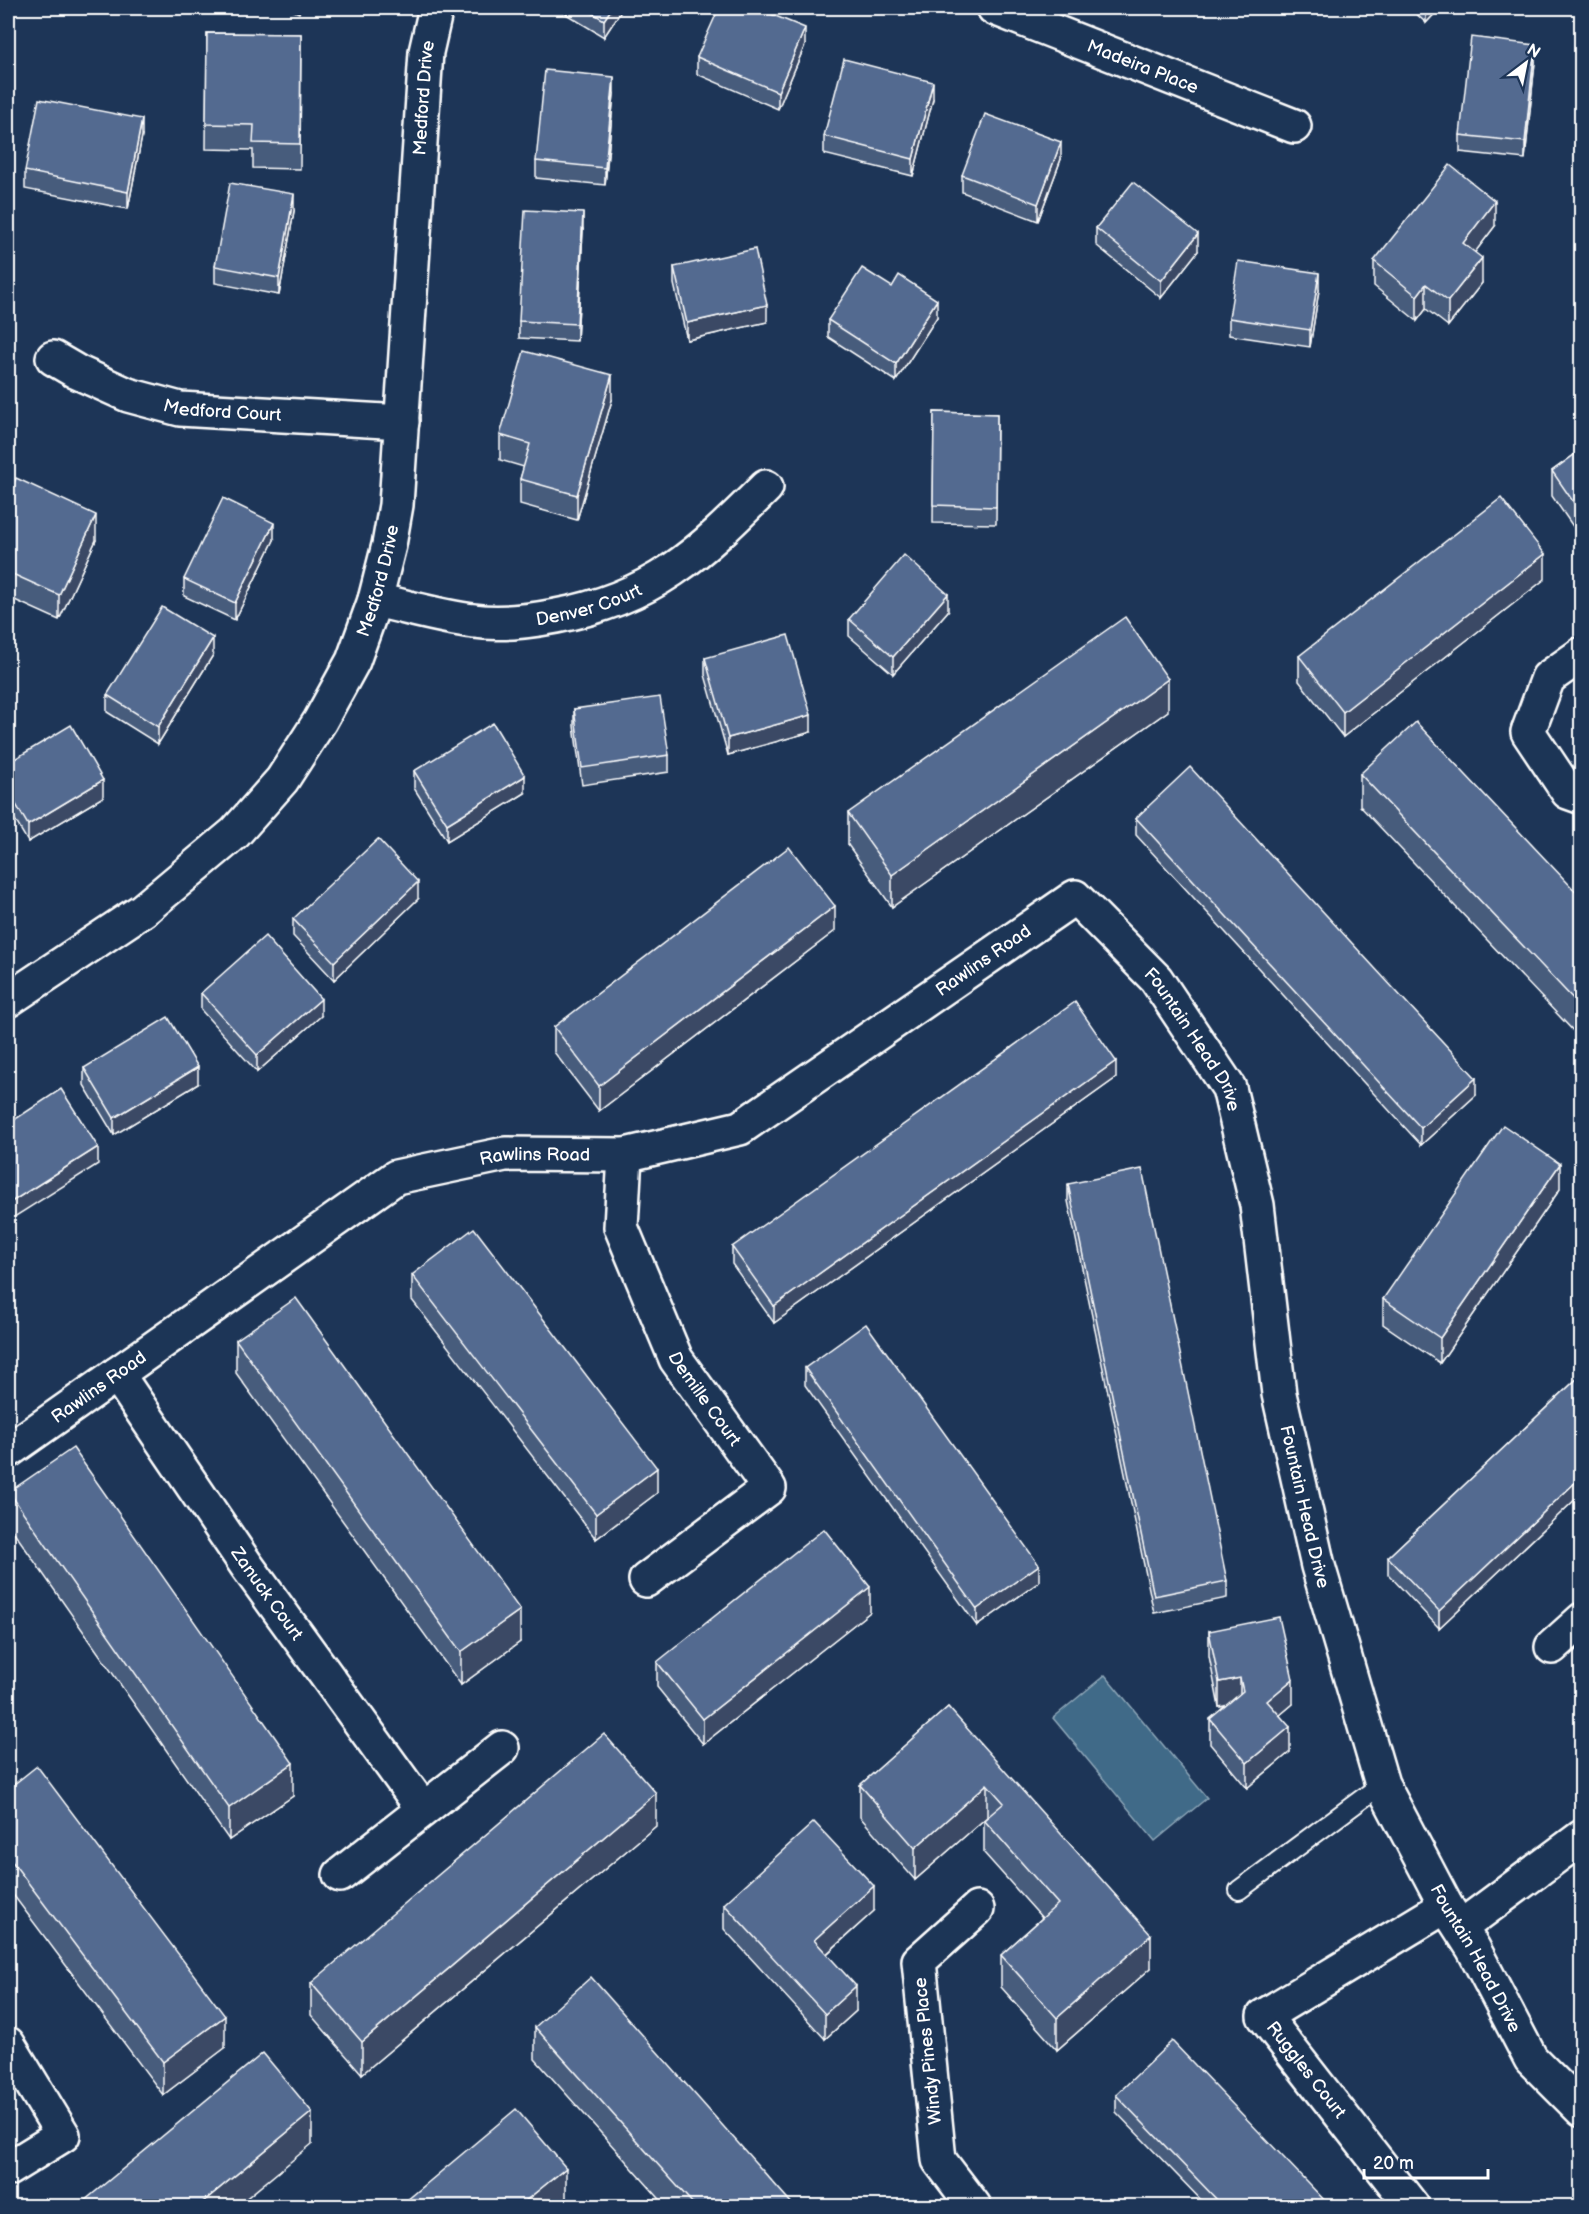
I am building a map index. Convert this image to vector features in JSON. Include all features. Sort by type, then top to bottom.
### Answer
[{"type":"street","name":"Medford Drive","points":[[8,1000],[143,910],[235,833],[282,780],[320,721],[353,661],[375,600],[396,505],[426,52],[436,8]]},
{"type":"street","name":"Madeira Place","points":[[994,8],[1294,126]]},
{"type":"street","name":"Medford Court","points":[[53,358],[77,372],[128,395],[180,409],[402,422]]},
{"type":"street","name":"Denver Court","points":[[375,600],[475,621],[526,621],[587,610],[620,599],[674,571],[716,538],[766,488]]},
{"type":"street","points":[[1581,654],[1548,678],[1528,732],[1568,792],[1581,797]]},
{"type":"street","name":"Rawlins Road","points":[[8,1451],[396,1177],[505,1154],[625,1155],[740,1128],[1075,897]]},
{"type":"street","name":"Fountain Head Drive","points":[[1075,897],[1156,979],[1228,1088],[1257,1204],[1279,1394],[1318,1566],[1382,1784],[1532,2059],[1581,2110]]},
{"type":"street","name":"Demille Court","points":[[625,1155],[621,1227],[676,1359],[769,1488],[646,1580]]},
{"type":"street","name":"Zanuck Court","points":[[117,1374],[247,1566],[423,1809]]},
{"type":"street","points":[[1552,1647],[1581,1620]]},
{"type":"street","points":[[340,1875],[502,1748]]},
{"type":"street","points":[[1453,1916],[1581,1837]]},
{"type":"street","name":"Windy Pines Place","points":[[974,2206],[939,2160],[919,1961],[977,1909]]},
{"type":"street","name":"Ruggles Court","points":[[1412,2206],[1264,2016],[1453,1916]]},
{"type":"street","points":[[8,2044],[63,2134],[8,2169]]},
{"type":"lane","points":[[1239,1890],[1382,1784]]},
{"type":"water","points":[[1105,1675],[1207,1798],[1155,1841],[1053,1718]]},
{"type":"building","points":[[584,8],[612,8],[604,20]]},
{"type":"building","points":[[719,8],[756,8],[805,28],[778,92],[697,57]]},
{"type":"building","points":[[207,33],[301,34],[300,144],[253,143],[254,125],[206,124]]},
{"type":"building","points":[[1471,37],[1535,45],[1525,142],[1460,135]]},
{"type":"building","points":[[844,59],[933,82],[913,159],[824,136]]},
{"type":"building","points":[[545,70],[614,77],[605,168],[536,161]]},
{"type":"building","points":[[39,99],[142,119],[128,192],[25,171]]},
{"type":"building","points":[[985,114],[1061,142],[1038,204],[962,175]]},
{"type":"building","points":[[1450,165],[1495,201],[1463,243],[1482,258],[1448,301],[1426,284],[1417,296],[1374,261]]},
{"type":"building","points":[[1133,182],[1198,234],[1161,281],[1096,228]]},
{"type":"building","points":[[230,183],[294,194],[279,278],[215,266]]},
{"type":"building","points":[[525,210],[583,213],[577,324],[519,321]]},
{"type":"building","points":[[755,249],[767,305],[687,323],[674,267]]},
{"type":"building","points":[[1238,261],[1319,273],[1310,330],[1229,318]]},
{"type":"building","points":[[862,268],[892,287],[899,275],[937,300],[896,364],[828,320]]},
{"type":"building","points":[[524,351],[612,375],[577,495],[520,479],[530,444],[500,435]]},
{"type":"building","points":[[934,412],[997,414],[996,507],[933,505]]},
{"type":"building","points":[[1581,450],[1581,513],[1552,471]]},
{"type":"building","points":[[16,478],[96,515],[59,595],[8,572],[8,496]]},
{"type":"building","points":[[223,498],[274,523],[235,603],[184,579]]},
{"type":"building","points":[[1501,498],[1545,554],[1343,712],[1299,656]]},
{"type":"building","points":[[904,555],[948,594],[893,657],[849,619]]},
{"type":"building","points":[[162,607],[213,638],[158,727],[107,695]]},
{"type":"building","points":[[1125,617],[1168,679],[892,875],[848,813]]},
{"type":"building","points":[[788,635],[811,715],[728,738],[705,658]]},
{"type":"building","points":[[660,697],[669,755],[582,768],[574,709]]},
{"type":"building","points":[[1416,722],[1581,897],[1581,1007],[1360,774]]},
{"type":"building","points":[[493,723],[525,776],[447,824],[414,771]]},
{"type":"building","points":[[71,725],[103,780],[28,825],[8,791],[8,763]]},
{"type":"building","points":[[1190,767],[1476,1078],[1421,1128],[1136,818]]},
{"type":"building","points":[[378,839],[418,882],[334,962],[293,919]]},
{"type":"building","points":[[789,847],[835,906],[599,1086],[554,1027]]},
{"type":"building","points":[[265,936],[321,999],[257,1055],[201,993]]},
{"type":"building","points":[[1075,1002],[1116,1061],[774,1306],[732,1247]]},
{"type":"building","points":[[168,1017],[198,1067],[114,1118],[84,1068]]},
{"type":"building","points":[[61,1089],[98,1147],[8,1204],[8,1124]]},
{"type":"building","points":[[1503,1125],[1560,1164],[1440,1338],[1383,1299]]},
{"type":"building","points":[[1142,1169],[1227,1581],[1154,1596],[1068,1184]]},
{"type":"building","points":[[474,1228],[657,1468],[596,1514],[412,1275]]},
{"type":"building","points":[[296,1298],[520,1610],[461,1652],[236,1340]]},
{"type":"building","points":[[866,1324],[1039,1565],[977,1609],[805,1368]]},
{"type":"building","points":[[1581,1375],[1581,1477],[1439,1611],[1388,1557]]},
{"type":"building","points":[[73,1448],[293,1763],[229,1808],[9,1492]]},
{"type":"building","points":[[824,1529],[870,1587],[703,1719],[657,1662]]},
{"type":"building","points":[[1279,1617],[1293,1679],[1267,1701],[1290,1727],[1247,1763],[1210,1719],[1243,1691],[1240,1678],[1219,1682],[1209,1631]]},
{"type":"building","points":[[948,1707],[1151,1935],[1057,2018],[1001,1955],[1058,1904],[984,1820],[1004,1803],[987,1784],[915,1848],[860,1785]]},
{"type":"building","points":[[604,1734],[656,1793],[362,2042],[311,1983]]},
{"type":"building","points":[[37,1766],[225,2016],[163,2062],[8,1856],[8,1789]]},
{"type":"building","points":[[814,1822],[874,1886],[814,1940],[856,1986],[825,2014],[724,1904]]},
{"type":"building","points":[[591,1977],[794,2206],[695,2206],[535,2027]]},
{"type":"building","points":[[1172,2041],[1330,2206],[1223,2206],[1116,2095]]},
{"type":"building","points":[[263,2053],[312,2112],[198,2206],[78,2206]]},
{"type":"building","points":[[516,2109],[566,2168],[519,2206],[400,2206]]}]
